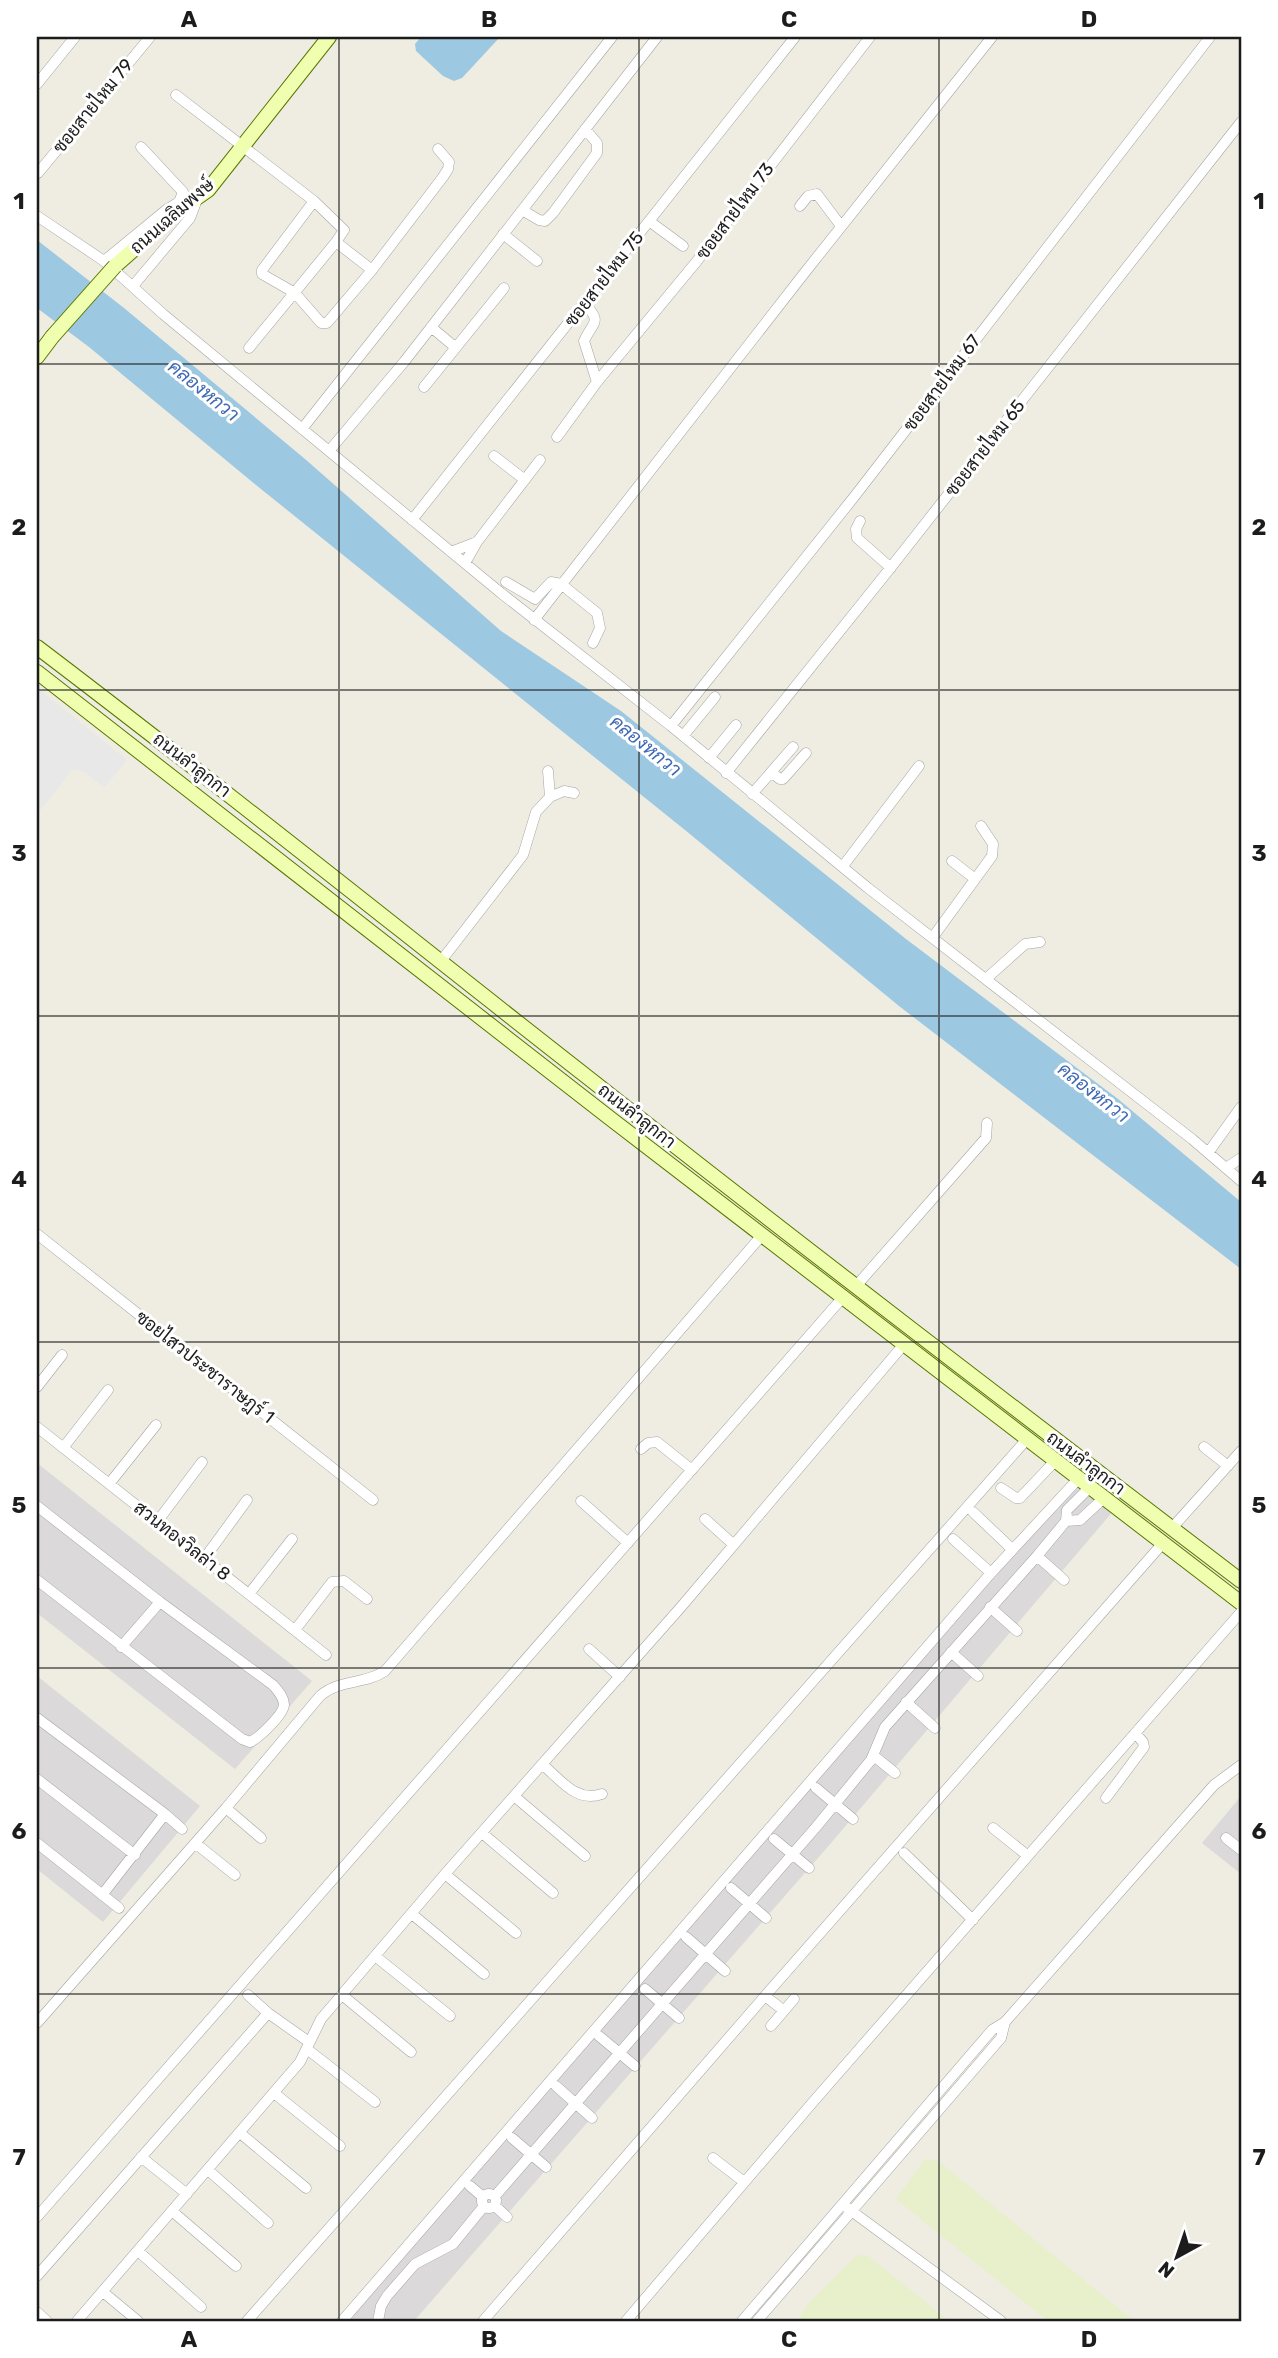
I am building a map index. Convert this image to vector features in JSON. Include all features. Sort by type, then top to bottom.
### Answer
[{"type":"main road","name":"ถนนเฉลิมพงษ์","points":[[37,358],[109,264],[203,193],[329,37]]},
{"type":"main road","name":"ถนนลำลูกกา","points":[[37,647],[226,791],[588,1078],[1051,1437],[1172,1528],[1239,1574]]},
{"type":"main road","name":"ถนนลำลูกกา","points":[[37,672],[1241,1604]]},
{"type":"street","points":[[37,84],[75,37]]},
{"type":"street","name":"ซอยสายไหม 79","points":[[37,174],[150,37]]},
{"type":"street","points":[[302,429],[612,37]]},
{"type":"street","points":[[329,451],[431,327],[657,37]]},
{"type":"street","name":"ซอยสายไหม 75","points":[[412,520],[795,37]]},
{"type":"street","name":"ซอยสายไหม 73","points":[[557,437],[597,382],[697,261],[870,37]]},
{"type":"street","points":[[534,620],[992,37]]},
{"type":"street","name":"ซอยสายไหม 67","points":[[671,726],[854,497],[1210,37]]},
{"type":"street","points":[[177,95],[314,201],[344,230],[249,348]]},
{"type":"street","name":"ซอยสายไหม 65","points":[[726,773],[891,568],[1241,122]]},
{"type":"street","points":[[522,209],[545,221],[553,212],[597,153],[597,143],[585,129]]},
{"type":"street","points":[[141,147],[183,192],[179,202]]},
{"type":"street","points":[[314,201],[262,270],[262,274],[295,293],[321,323],[327,323],[372,270],[448,169],[449,162],[438,149]]},
{"type":"street","points":[[109,264],[166,210],[196,190],[203,193],[190,218],[133,286]]},
{"type":"street","points":[[800,206],[808,196],[817,194],[841,226]]},
{"type":"street","points":[[37,216],[109,264],[163,314],[534,620],[684,736],[752,794],[1241,1181]]},
{"type":"street","points":[[649,221],[683,246]]},
{"type":"street","points":[[503,234],[537,261]]},
{"type":"street","points":[[337,242],[372,270]]},
{"type":"street","points":[[424,387],[504,288]]},
{"type":"street","points":[[584,303],[596,319],[584,341],[597,382]]},
{"type":"street","points":[[431,327],[455,347]]},
{"type":"street","points":[[494,456],[525,480]]},
{"type":"street","points":[[465,563],[477,542],[540,460]]},
{"type":"street","points":[[860,521],[856,529],[857,538],[891,568]]},
{"type":"street","points":[[451,552],[477,542]]},
{"type":"street","points":[[506,582],[535,599],[551,582],[561,584],[597,614],[600,628],[593,643]]},
{"type":"street","points":[[684,736],[715,697]]},
{"type":"street","points":[[709,758],[736,725]]},
{"type":"street","points":[[752,794],[793,747]]},
{"type":"street","points":[[772,773],[783,779],[806,753]]},
{"type":"street","points":[[843,866],[919,766]]},
{"type":"street","points":[[548,771],[550,797]]},
{"type":"street","points":[[441,961],[523,855],[536,812],[550,797],[564,791],[574,793]]},
{"type":"street","points":[[933,937],[993,852],[990,838],[981,826]]},
{"type":"street","points":[[952,861],[975,879]]},
{"type":"street","points":[[987,978],[1025,944],[1040,942]]},
{"type":"street","points":[[1208,1153],[1241,1107]]},
{"type":"street","points":[[857,1285],[986,1138],[986,1123]]},
{"type":"street","points":[[1226,1168],[1241,1158]]},
{"type":"street","name":"ซอยไสวประชาราษฎร์ 1","points":[[37,1234],[373,1500]]},
{"type":"street","points":[[37,2022],[325,1692],[341,1683],[373,1679],[385,1671],[763,1234]]},
{"type":"street","points":[[37,2217],[844,1296]]},
{"type":"street","points":[[77,2321],[300,2062],[315,2028],[375,1956],[620,1677],[905,1343]]},
{"type":"street","points":[[37,1387],[62,1355]]},
{"type":"street","points":[[63,1448],[108,1390]]},
{"type":"street","points":[[109,1484],[156,1425]]},
{"type":"street","name":"สวนทองวิลล่า 8","points":[[37,1427],[326,1656]]},
{"type":"street","points":[[247,2321],[1028,1438]]},
{"type":"street","points":[[641,1449],[648,1443],[657,1443],[692,1470]]},
{"type":"street","points":[[1205,1447],[1228,1466]]},
{"type":"street","points":[[1172,1528],[1241,1451]]},
{"type":"street","points":[[1001,1488],[1020,1498],[1056,1460]]},
{"type":"street","points":[[157,1521],[202,1462]]},
{"type":"street","points":[[378,2321],[383,2301],[415,2264],[453,2244],[836,1804],[874,1756],[885,1727],[1066,1521],[1067,1510],[1085,1482]]},
{"type":"street","points":[[342,2321],[1012,1549],[1085,1482]]},
{"type":"street","points":[[1066,1521],[1080,1521],[1105,1497]]},
{"type":"street","points":[[204,1559],[247,1500]]},
{"type":"street","points":[[581,1501],[628,1543]]},
{"type":"street","points":[[37,1506],[160,1602],[273,1685],[280,1692],[284,1703],[282,1711],[258,1738],[250,1742],[242,1739],[37,1580]]},
{"type":"street","points":[[973,1512],[1012,1549]]},
{"type":"street","points":[[705,1519],[734,1545]]},
{"type":"street","points":[[249,1594],[292,1539]]},
{"type":"street","points":[[953,1539],[991,1573]]},
{"type":"street","points":[[483,2321],[1163,1543]]},
{"type":"street","points":[[1037,1556],[1064,1580]]},
{"type":"street","points":[[295,1630],[332,1582],[344,1581],[367,1599]]},
{"type":"street","points":[[121,1647],[160,1602]]},
{"type":"street","points":[[990,1607],[1017,1631]]},
{"type":"street","points":[[626,2321],[1241,1612]]},
{"type":"street","points":[[589,1649],[620,1677]]},
{"type":"street","points":[[951,1652],[978,1676]]},
{"type":"street","points":[[906,1702],[935,1728]]},
{"type":"street","points":[[37,1718],[182,1829]]},
{"type":"street","points":[[1106,1798],[1144,1747],[1135,1733]]},
{"type":"street","points":[[874,1756],[895,1773]]},
{"type":"street","points":[[542,1764],[576,1793],[592,1797],[602,1794]]},
{"type":"street","points":[[847,2208],[898,2140],[992,2030],[1005,2022],[1214,1785],[1241,1765]]},
{"type":"street","points":[[37,1779],[135,1855]]},
{"type":"street","points":[[816,1788],[853,1819]]},
{"type":"street","points":[[514,1796],[585,1856]]},
{"type":"street","points":[[226,1808],[261,1838]]},
{"type":"street","points":[[102,1895],[165,1814]]},
{"type":"street","points":[[993,1828],[1028,1856]]},
{"type":"street","points":[[482,1833],[553,1893]]},
{"type":"street","points":[[1226,1838],[1241,1850]]},
{"type":"street","points":[[774,1839],[809,1868]]},
{"type":"street","points":[[37,1843],[119,1908]]},
{"type":"street","points":[[195,1843],[235,1875]]},
{"type":"street","points":[[904,1853],[972,1920]]},
{"type":"street","points":[[445,1874],[516,1933]]},
{"type":"street","points":[[731,1888],[766,1918]]},
{"type":"street","points":[[412,1914],[484,1974]]},
{"type":"street","points":[[687,1937],[725,1971]]},
{"type":"street","points":[[375,1956],[450,2016]]},
{"type":"street","points":[[645,1989],[678,2018]]},
{"type":"street","points":[[248,1995],[376,2102]]},
{"type":"street","points":[[342,1995],[411,2053]]},
{"type":"street","points":[[765,1996],[783,2010]]},
{"type":"street","points":[[771,2026],[794,1998]]},
{"type":"street","points":[[37,2276],[268,2013]]},
{"type":"street","points":[[751,2319],[847,2208],[907,2147],[949,2099],[1001,2038],[1005,2022]]},
{"type":"street","points":[[600,2036],[635,2066]]},
{"type":"street","points":[[556,2086],[592,2118]]},
{"type":"street","points":[[939,2091],[949,2099]]},
{"type":"street","points":[[274,2093],[340,2146]]},
{"type":"street","points":[[240,2133],[306,2188]]},
{"type":"street","points":[[512,2138],[546,2167]]},
{"type":"street","points":[[898,2140],[907,2147]]},
{"type":"street","points":[[141,2157],[187,2194]]},
{"type":"street","points":[[713,2158],[744,2182]]},
{"type":"street","points":[[208,2170],[268,2223]]},
{"type":"street","points":[[470,2186],[507,2217]]},
{"type":"street","points":[[847,2208],[1000,2321]]},
{"type":"street","points":[[172,2211],[236,2266]]},
{"type":"street","points":[[138,2251],[201,2306]]},
{"type":"street","points":[[103,2292],[138,2321]]},
{"type":"street","points":[[37,2312],[47,2321]]},
{"type":"shaded area","points":[[37,688],[127,760],[104,788],[85,772],[73,769],[37,814]]},
{"type":"shaded area","points":[[37,1463],[312,1681],[235,1769],[37,1613]]},
{"type":"shaded area","points":[[1074,1477],[1114,1510],[831,1843],[414,2321],[338,2321]]},
{"type":"shaded area","points":[[37,1676],[200,1806],[103,1922],[37,1869]]},
{"type":"shaded area","points":[[1241,1796],[1241,1874],[1202,1843]]},
{"type":"green space","points":[[925,2159],[938,2161],[1134,2321],[1048,2321],[896,2199]]},
{"type":"green space","points":[[867,2255],[949,2321],[802,2321],[800,2316],[808,2304],[856,2256]]},
{"type":"water","points":[[421,37],[500,37],[462,78],[454,81],[443,76],[416,51],[415,44]]},
{"type":"water","name":"คลองหกวา","points":[[37,240],[124,308],[305,459],[501,631],[621,711],[906,939],[1118,1099],[1241,1202],[1241,1269],[899,1006],[89,347],[37,308]]}]
